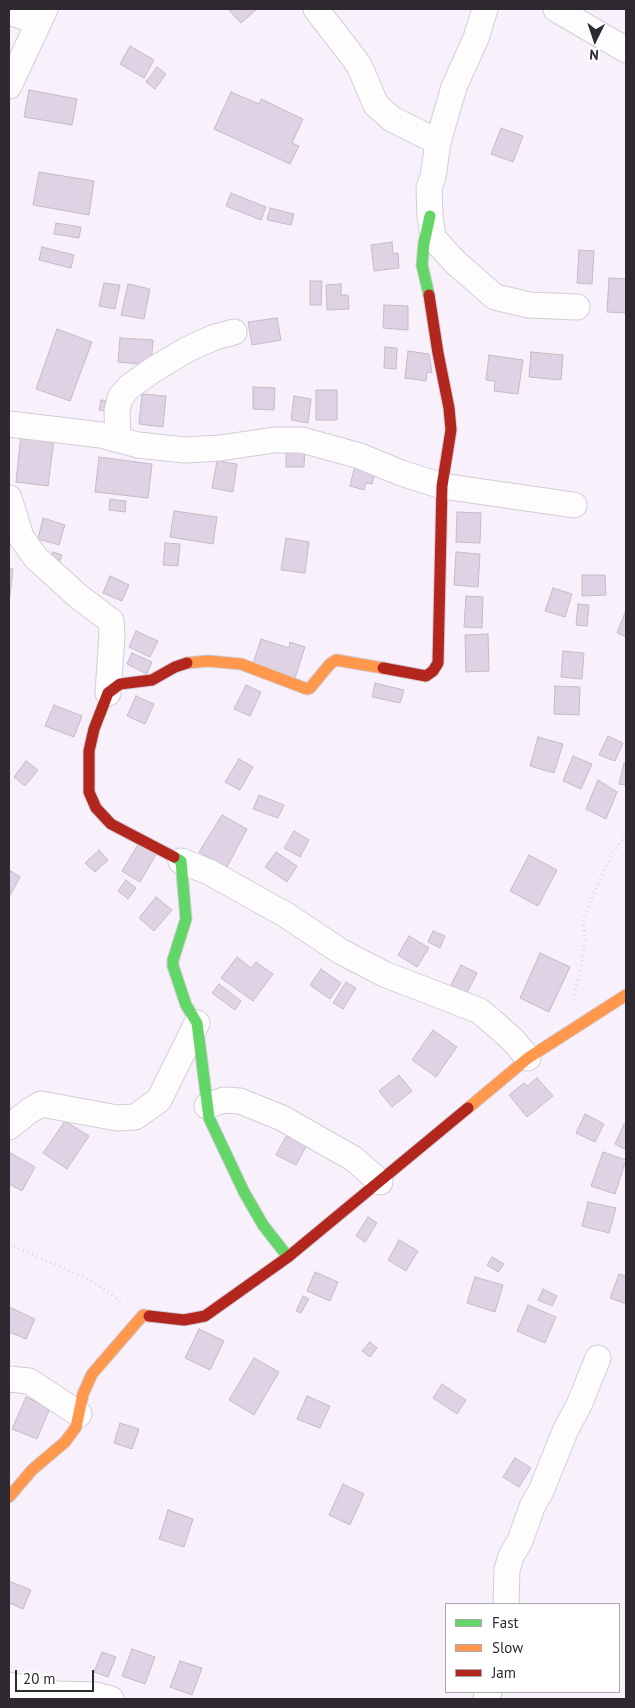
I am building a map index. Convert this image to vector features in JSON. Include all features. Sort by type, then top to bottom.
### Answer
[{"type":"street","points":[[316,9],[359,65],[376,105],[392,119],[438,142]]},
{"type":"street","points":[[485,9],[476,38],[454,87],[438,142],[433,177],[429,188],[430,216],[434,238],[456,263],[495,297],[528,305],[577,307]]},
{"type":"street","points":[[556,9],[626,50]]},
{"type":"street","points":[[9,12],[42,15],[9,86]]},
{"type":"street","points":[[108,693],[120,684],[152,680],[175,667],[190,662],[208,661],[242,664],[306,689],[310,688],[330,664],[336,660],[426,676],[438,663],[442,486],[451,430],[431,302],[422,265],[424,243],[430,216]]},
{"type":"street","points":[[118,438],[117,410],[120,398],[128,387],[188,350],[215,337],[234,332]]},
{"type":"street","points":[[9,424],[118,438],[138,444],[185,450],[220,448],[274,440],[302,440],[360,456],[401,474],[442,486],[574,504]]},
{"type":"street","points":[[9,498],[21,537],[36,558],[72,591],[111,621],[112,634],[108,693],[94,729],[89,751],[89,792],[96,808],[110,824],[156,846],[181,861],[218,876],[286,915],[340,951],[384,974],[480,1011],[513,1040],[528,1058]]},
{"type":"street","points":[[181,861],[186,919],[173,960],[173,966],[186,1005],[197,1023],[209,1118],[244,1192],[263,1225],[288,1258]]},
{"type":"street","points":[[9,1497],[32,1470],[65,1442],[76,1427],[83,1394],[92,1374],[143,1315],[184,1320],[205,1316],[288,1258],[528,1058],[581,1022],[626,995]]},
{"type":"street","points":[[9,1127],[29,1111],[42,1104],[117,1118],[135,1117],[159,1100],[197,1023]]},
{"type":"street","points":[[207,1106],[224,1100],[240,1101],[282,1118],[354,1159],[380,1182]]},
{"type":"street","points":[[506,1603],[507,1570],[511,1556],[520,1541],[532,1507],[541,1491],[598,1358]]},
{"type":"street","points":[[9,1379],[29,1381],[79,1414]]},
{"type":"street","points":[[9,1685],[58,1694],[96,1695],[111,1699]]},
{"type":"path","points":[[581,1022],[574,995],[585,942],[583,919],[610,857],[626,834]]},
{"type":"path","points":[[9,1244],[94,1282],[143,1315]]},
{"type":"building","points":[[228,9],[257,9],[241,23]]},
{"type":"building","points":[[130,46],[154,60],[144,78],[120,64]]},
{"type":"building","points":[[157,67],[166,74],[155,89],[146,82]]},
{"type":"building","points":[[29,90],[77,99],[72,125],[24,117]]},
{"type":"building","points":[[231,92],[259,104],[261,99],[303,119],[292,143],[299,146],[290,164],[214,129]]},
{"type":"building","points":[[501,128],[523,136],[513,162],[491,154]]},
{"type":"building","points":[[39,172],[94,181],[89,215],[33,205]]},
{"type":"building","points":[[231,193],[266,207],[261,220],[226,206]]},
{"type":"building","points":[[270,208],[294,214],[291,225],[267,220]]},
{"type":"building","points":[[56,223],[81,227],[79,238],[54,234]]},
{"type":"building","points":[[392,242],[393,254],[398,253],[399,268],[374,271],[371,245]]},
{"type":"building","points":[[42,247],[74,255],[71,268],[39,260]]},
{"type":"building","points":[[579,250],[594,251],[592,284],[577,283]]},
{"type":"building","points":[[609,278],[626,279],[626,313],[607,312]]},
{"type":"building","points":[[310,281],[322,281],[321,305],[310,305]]},
{"type":"building","points":[[104,283],[120,285],[115,309],[99,306]]},
{"type":"building","points":[[128,284],[150,289],[144,319],[121,315]]},
{"type":"building","points":[[341,284],[341,295],[348,295],[349,309],[327,310],[326,285]]},
{"type":"building","points":[[384,305],[408,306],[408,330],[383,328]]},
{"type":"building","points":[[277,318],[281,340],[252,345],[248,322]]},
{"type":"building","points":[[57,329],[92,342],[70,401],[36,389]]},
{"type":"building","points":[[120,338],[153,340],[151,365],[118,362]]},
{"type":"building","points":[[385,347],[397,348],[396,369],[384,368]]},
{"type":"building","points":[[408,351],[429,354],[432,373],[427,372],[426,381],[405,378]]},
{"type":"building","points":[[531,352],[563,355],[561,380],[529,377]]},
{"type":"building","points":[[489,355],[523,360],[518,394],[494,391],[495,381],[486,380]]},
{"type":"building","points":[[253,387],[275,388],[274,410],[253,409]]},
{"type":"building","points":[[316,390],[337,390],[337,420],[316,420]]},
{"type":"building","points":[[142,394],[166,396],[163,427],[139,424]]},
{"type":"building","points":[[294,396],[311,399],[308,423],[291,420]]},
{"type":"building","points":[[101,400],[108,401],[105,411],[99,410]]},
{"type":"building","points":[[21,435],[54,439],[48,486],[16,482]]},
{"type":"building","points":[[286,444],[305,444],[304,467],[286,467]]},
{"type":"building","points":[[99,457],[152,464],[148,498],[95,492]]},
{"type":"building","points":[[217,461],[237,464],[233,492],[212,488]]},
{"type":"building","points":[[356,462],[377,467],[372,484],[366,483],[364,490],[350,486]]},
{"type":"building","points":[[110,499],[126,501],[125,512],[109,510]]},
{"type":"building","points":[[174,511],[217,517],[213,544],[170,537]]},
{"type":"building","points":[[457,512],[481,513],[480,543],[456,542]]},
{"type":"building","points":[[43,518],[65,525],[59,545],[38,539]]},
{"type":"building","points":[[286,538],[309,542],[305,573],[281,570]]},
{"type":"building","points":[[165,543],[180,544],[178,566],[163,565]]},
{"type":"building","points":[[53,552],[62,555],[59,564],[50,561]]},
{"type":"building","points":[[456,552],[480,554],[478,587],[454,585]]},
{"type":"building","points":[[9,568],[13,569],[10,596],[9,596]]},
{"type":"building","points":[[582,575],[605,575],[606,595],[582,596]]},
{"type":"building","points":[[110,576],[129,585],[122,601],[103,593]]},
{"type":"building","points":[[553,588],[572,594],[565,617],[545,611]]},
{"type":"building","points":[[466,596],[483,597],[482,628],[464,627]]},
{"type":"building","points":[[578,604],[589,605],[587,626],[576,625]]},
{"type":"building","points":[[626,610],[626,637],[617,633]]},
{"type":"building","points":[[136,631],[158,641],[150,657],[129,647]]},
{"type":"building","points":[[488,634],[489,671],[466,672],[465,635]]},
{"type":"building","points":[[261,639],[289,648],[290,642],[305,647],[294,681],[252,667]]},
{"type":"building","points":[[563,651],[584,653],[582,679],[561,677]]},
{"type":"building","points":[[132,653],[152,662],[147,674],[127,664]]},
{"type":"building","points":[[375,683],[404,690],[400,703],[372,697]]},
{"type":"building","points":[[246,685],[261,692],[250,716],[234,709]]},
{"type":"building","points":[[555,686],[580,687],[579,715],[554,714]]},
{"type":"building","points":[[136,696],[154,704],[145,724],[127,716]]},
{"type":"building","points":[[54,705],[82,716],[74,737],[45,726]]},
{"type":"building","points":[[608,736],[623,743],[615,761],[599,755]]},
{"type":"building","points":[[538,737],[563,744],[554,773],[530,766]]},
{"type":"building","points":[[573,756],[592,764],[581,789],[563,781]]},
{"type":"building","points":[[239,759],[253,767],[240,790],[225,782]]},
{"type":"building","points":[[26,761],[38,770],[25,786],[14,777]]},
{"type":"building","points":[[624,763],[626,763],[626,785],[619,784]]},
{"type":"building","points":[[598,780],[617,792],[606,819],[586,809]]},
{"type":"building","points":[[259,795],[284,805],[278,818],[253,809]]},
{"type":"building","points":[[222,815],[247,829],[227,867],[199,852]]},
{"type":"building","points":[[294,831],[309,840],[300,857],[284,848]]},
{"type":"building","points":[[139,843],[157,853],[140,882],[122,871]]},
{"type":"building","points":[[99,850],[108,860],[95,872],[85,863]]},
{"type":"building","points":[[276,852],[297,866],[287,882],[265,867]]},
{"type":"building","points":[[529,855],[557,870],[538,906],[510,891]]},
{"type":"building","points":[[11,871],[20,877],[9,897],[9,874]]},
{"type":"building","points":[[126,880],[136,888],[128,899],[118,891]]},
{"type":"building","points":[[156,897],[172,910],[154,931],[139,918]]},
{"type":"building","points":[[433,931],[445,936],[440,948],[428,942]]},
{"type":"building","points":[[409,936],[429,948],[417,967],[398,955]]},
{"type":"building","points":[[540,953],[570,967],[549,1012],[520,998]]},
{"type":"building","points":[[237,957],[251,968],[256,962],[273,974],[253,1001],[221,978]]},
{"type":"building","points":[[461,965],[477,973],[467,993],[451,985]]},
{"type":"building","points":[[321,969],[341,983],[330,999],[310,985]]},
{"type":"building","points":[[346,982],[356,988],[343,1009],[333,1003]]},
{"type":"building","points":[[219,984],[241,1001],[235,1010],[212,993]]},
{"type":"building","points":[[433,1030],[457,1047],[436,1077],[412,1060]]},
{"type":"building","points":[[399,1075],[412,1091],[392,1107],[379,1091]]},
{"type":"building","points":[[537,1078],[553,1096],[527,1117],[509,1095],[524,1083],[527,1086]]},
{"type":"building","points":[[585,1114],[604,1124],[595,1142],[576,1133]]},
{"type":"building","points":[[65,1121],[89,1136],[67,1169],[43,1153]]},
{"type":"building","points":[[624,1124],[626,1125],[626,1150],[615,1144]]},
{"type":"building","points":[[290,1129],[310,1139],[296,1165],[276,1155]]},
{"type":"building","points":[[9,1152],[35,1167],[22,1191],[9,1184]]},
{"type":"building","points":[[603,1152],[626,1160],[615,1194],[591,1186]]},
{"type":"building","points":[[588,1202],[616,1208],[609,1233],[582,1226]]},
{"type":"building","points":[[368,1217],[377,1223],[365,1242],[356,1236]]},
{"type":"building","points":[[399,1240],[418,1251],[406,1271],[388,1260]]},
{"type":"building","points":[[492,1257],[504,1264],[498,1272],[487,1265]]},
{"type":"building","points":[[315,1272],[338,1282],[330,1301],[307,1291]]},
{"type":"building","points":[[619,1274],[626,1276],[626,1304],[610,1298]]},
{"type":"building","points":[[475,1277],[503,1285],[495,1312],[467,1303]]},
{"type":"building","points":[[543,1289],[557,1296],[552,1306],[538,1300]]},
{"type":"building","points":[[303,1296],[309,1299],[301,1313],[296,1311]]},
{"type":"building","points":[[528,1305],[556,1317],[545,1343],[517,1331]]},
{"type":"building","points":[[9,1307],[35,1319],[26,1339],[9,1332]]},
{"type":"building","points":[[199,1329],[224,1341],[210,1370],[185,1358]]},
{"type":"building","points":[[370,1342],[377,1348],[370,1357],[362,1351]]},
{"type":"building","points":[[254,1358],[279,1372],[254,1415],[229,1400]]},
{"type":"building","points":[[442,1384],[466,1400],[457,1414],[433,1398]]},
{"type":"building","points":[[307,1396],[330,1406],[320,1428],[297,1419]]},
{"type":"building","points":[[26,1397],[50,1408],[37,1439],[12,1429]]},
{"type":"building","points":[[120,1423],[139,1429],[132,1449],[114,1443]]},
{"type":"building","points":[[515,1458],[531,1468],[519,1487],[503,1477]]},
{"type":"building","points":[[343,1484],[364,1494],[350,1525],[329,1515]]},
{"type":"building","points":[[168,1510],[193,1519],[184,1547],[159,1539]]},
{"type":"building","points":[[9,1581],[31,1590],[23,1609],[9,1603]]},
{"type":"building","points":[[132,1649],[155,1657],[145,1684],[122,1676]]},
{"type":"building","points":[[102,1652],[116,1657],[108,1677],[94,1672]]},
{"type":"building","points":[[180,1661],[202,1668],[192,1695],[170,1687]]},
{"type":"traffic: fast","points":[[429,295],[422,265],[424,243],[430,216]]},
{"type":"traffic: fast","points":[[174,857],[181,861],[186,919],[173,960],[173,966],[186,1005],[197,1023],[209,1118],[244,1192],[263,1225],[288,1257]]},
{"type":"traffic: slow","points":[[187,663],[208,661],[241,664],[307,689],[336,660],[383,668]]},
{"type":"traffic: slow","points":[[468,1108],[528,1058],[626,995]]},
{"type":"traffic: slow","points":[[9,1497],[32,1470],[65,1442],[76,1427],[83,1394],[92,1374],[143,1315],[149,1316]]},
{"type":"traffic: jam","points":[[383,668],[426,676],[433,671],[438,663],[442,486],[451,430],[449,408],[429,295]]},
{"type":"traffic: jam","points":[[174,857],[111,824],[96,808],[89,792],[89,751],[94,729],[108,693],[120,684],[152,680],[175,667],[187,663]]},
{"type":"traffic: jam","points":[[149,1316],[184,1320],[205,1316],[288,1257],[468,1108]]}]
